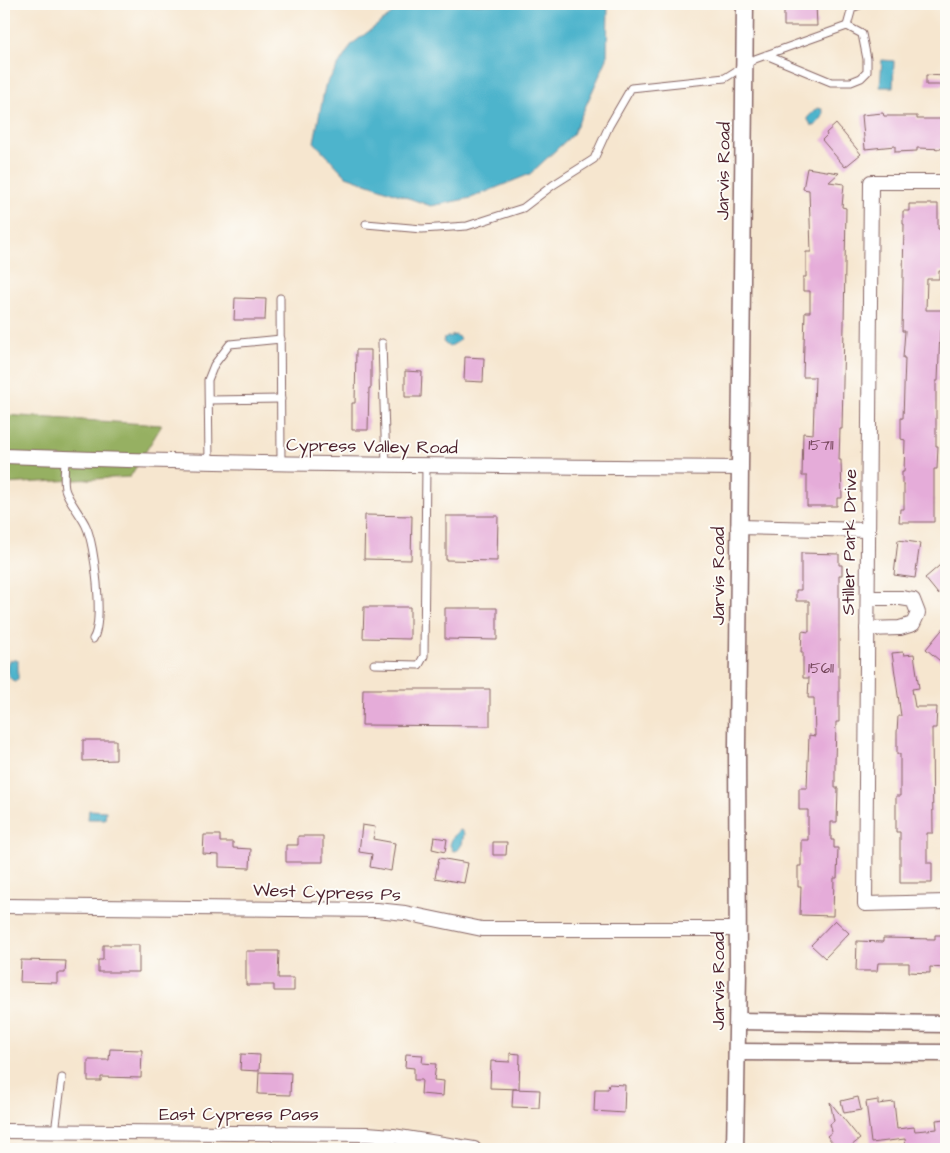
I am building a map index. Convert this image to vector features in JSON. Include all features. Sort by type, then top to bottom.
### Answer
[{"type":"street","name":"Jarvis Road","points":[[735,1149],[738,1021],[738,527],[745,4]]},
{"type":"street","name":"Stiller Park Drive","points":[[946,182],[871,182],[865,904],[946,902]]},
{"type":"street","name":"Cypress Valley Road","points":[[4,456],[426,466],[739,468]]},
{"type":"street","points":[[738,527],[868,530]]},
{"type":"street","points":[[867,629],[900,628],[913,624],[918,613],[913,600],[868,598]]},
{"type":"street","name":"West Cypress Ps","points":[[4,906],[377,910],[405,913],[482,929],[738,929]]},
{"type":"street","points":[[738,1021],[946,1024]]},
{"type":"street","points":[[737,1052],[946,1053]]},
{"type":"street","name":"East Cypress Pass","points":[[4,1131],[367,1134],[393,1136],[474,1149]]},
{"type":"lane","points":[[847,26],[852,8],[862,4]]},
{"type":"lane","points":[[366,224],[422,229],[467,226],[523,208],[553,185],[594,159],[609,126],[631,88],[725,78],[766,55],[847,26],[862,34],[867,59],[867,72],[861,78],[851,82],[831,82],[766,55]]},
{"type":"lane","points":[[280,298],[281,463]]},
{"type":"lane","points":[[209,462],[208,380],[214,365],[230,344],[280,339]]},
{"type":"lane","points":[[382,343],[386,465]]},
{"type":"lane","points":[[209,400],[281,399]]},
{"type":"lane","points":[[65,458],[66,492],[91,538],[98,610],[98,628],[93,639]]},
{"type":"lane","points":[[374,664],[419,665],[424,656],[426,466]]},
{"type":"lane","points":[[54,1132],[62,1078]]},
{"type":"green space","points":[[4,415],[162,425],[130,477],[4,484]]},
{"type":"water","points":[[440,4],[587,4],[608,6],[607,59],[573,134],[530,174],[471,198],[431,206],[346,176],[314,142],[325,86],[352,44],[401,7]]},
{"type":"water","points":[[882,60],[894,61],[893,87],[880,87]]},
{"type":"water","points":[[817,108],[822,109],[823,114],[815,126],[811,125],[807,118]]},
{"type":"water","points":[[456,335],[460,338],[459,341],[449,347],[443,342],[444,338]]},
{"type":"water","points":[[9,660],[18,660],[18,679],[15,681],[10,678],[8,672]]},
{"type":"water","points":[[89,810],[106,811],[105,819],[88,819]]},
{"type":"water","points":[[461,830],[464,834],[462,844],[458,850],[453,851],[450,845],[453,838]]},
{"type":"building","points":[[784,4],[816,4],[817,26],[784,26]]},
{"type":"building","points":[[926,75],[946,76],[946,85],[926,85]]},
{"type":"building","points":[[883,113],[884,116],[917,116],[917,119],[945,119],[945,149],[917,148],[917,151],[895,152],[895,146],[865,149],[862,115]]},
{"type":"building","points":[[836,124],[861,154],[845,167],[822,140],[827,135],[826,133]]},
{"type":"building","points":[[807,168],[839,173],[829,182],[844,184],[842,207],[846,208],[843,382],[839,460],[841,460],[842,498],[837,498],[837,506],[807,506],[807,476],[802,476],[803,433],[813,434],[815,377],[803,377],[805,312],[810,312],[810,291],[803,291],[803,277],[806,277],[806,252],[811,252],[809,190],[803,189]]},
{"type":"building","points":[[909,204],[938,204],[938,229],[945,229],[944,257],[946,257],[946,271],[939,271],[939,279],[927,279],[926,310],[943,310],[943,331],[940,331],[938,381],[936,381],[936,446],[938,446],[937,469],[934,469],[934,522],[899,522],[900,509],[904,509],[902,472],[904,472],[905,440],[901,439],[905,358],[903,358],[905,331],[902,331],[903,211],[909,211]]},
{"type":"building","points":[[235,298],[266,299],[265,320],[234,320]]},
{"type":"building","points":[[356,350],[371,350],[368,430],[352,430],[352,403],[355,403]]},
{"type":"building","points":[[465,357],[484,358],[483,382],[464,381]]},
{"type":"building","points":[[405,371],[422,372],[421,397],[405,397]]},
{"type":"building","points":[[365,515],[412,516],[411,560],[364,559]]},
{"type":"building","points":[[446,516],[498,516],[497,561],[446,560]]},
{"type":"building","points":[[898,540],[920,543],[915,578],[894,575]]},
{"type":"building","points":[[801,553],[839,554],[839,565],[842,565],[842,575],[839,575],[839,722],[836,722],[835,763],[835,788],[838,788],[837,822],[831,822],[831,840],[834,840],[834,848],[838,848],[837,878],[834,878],[833,916],[800,915],[801,887],[798,887],[798,866],[801,866],[801,840],[808,840],[808,810],[799,810],[799,788],[807,788],[809,735],[815,736],[814,698],[808,698],[809,678],[803,678],[803,652],[801,652],[802,631],[809,632],[809,601],[796,601],[796,590],[801,590]]},
{"type":"building","points":[[946,560],[946,587],[938,594],[925,578]]},
{"type":"building","points":[[364,607],[410,607],[410,639],[363,638]]},
{"type":"building","points":[[445,608],[497,608],[497,640],[445,639]]},
{"type":"building","points":[[946,625],[946,666],[926,649]]},
{"type":"building","points":[[903,652],[904,655],[914,654],[919,688],[912,689],[915,707],[937,707],[936,728],[932,728],[933,833],[927,833],[927,863],[932,863],[932,883],[900,883],[900,832],[896,832],[896,796],[900,796],[900,754],[897,754],[897,733],[898,716],[901,716],[892,653]]},
{"type":"building","points":[[363,689],[490,689],[490,726],[362,725]]},
{"type":"building","points":[[83,740],[116,740],[116,760],[83,761]]},
{"type":"building","points":[[362,825],[375,827],[373,839],[395,843],[391,871],[370,867],[372,854],[359,852]]},
{"type":"building","points":[[204,835],[220,835],[220,842],[233,842],[233,848],[251,849],[250,868],[219,867],[219,855],[203,854]]},
{"type":"building","points":[[298,836],[323,836],[323,862],[286,862],[286,845],[298,845]]},
{"type":"building","points":[[434,837],[447,839],[445,852],[432,849]]},
{"type":"building","points":[[493,842],[507,842],[506,855],[493,855]]},
{"type":"building","points":[[439,858],[468,863],[464,883],[435,878]]},
{"type":"building","points":[[835,920],[849,933],[825,958],[811,945]]},
{"type":"building","points":[[935,935],[946,935],[946,968],[930,967],[930,973],[909,972],[909,963],[878,963],[877,971],[856,971],[857,941],[883,942],[883,938],[935,939]]},
{"type":"building","points":[[103,945],[139,945],[139,972],[98,972],[98,960],[103,960]]},
{"type":"building","points":[[246,951],[279,951],[278,978],[294,978],[294,991],[274,991],[274,985],[246,985]]},
{"type":"building","points":[[21,960],[66,961],[65,973],[57,973],[57,983],[20,982]]},
{"type":"building","points":[[110,1049],[142,1050],[141,1078],[101,1077],[101,1081],[88,1081],[88,1060],[109,1060]]},
{"type":"building","points":[[510,1053],[520,1054],[519,1089],[490,1088],[491,1061],[510,1062]]},
{"type":"building","points":[[241,1054],[260,1055],[259,1071],[240,1070]]},
{"type":"building","points":[[406,1054],[423,1055],[422,1063],[436,1064],[434,1080],[444,1081],[443,1096],[421,1094],[422,1080],[414,1080],[414,1068],[405,1067]]},
{"type":"building","points":[[259,1072],[291,1073],[290,1095],[258,1094]]},
{"type":"building","points":[[609,1084],[625,1085],[624,1113],[594,1111],[595,1089],[608,1089]]},
{"type":"building","points":[[513,1089],[540,1090],[539,1108],[512,1107]]},
{"type":"building","points":[[858,1097],[861,1110],[844,1113],[841,1101]]},
{"type":"building","points":[[878,1100],[878,1104],[894,1102],[897,1129],[914,1127],[915,1131],[937,1129],[936,1120],[946,1119],[946,1149],[906,1149],[905,1139],[871,1143],[866,1102]]},
{"type":"building","points":[[830,1102],[860,1139],[847,1149],[838,1149],[827,1136],[832,1132],[830,1124],[834,1121]]}]
